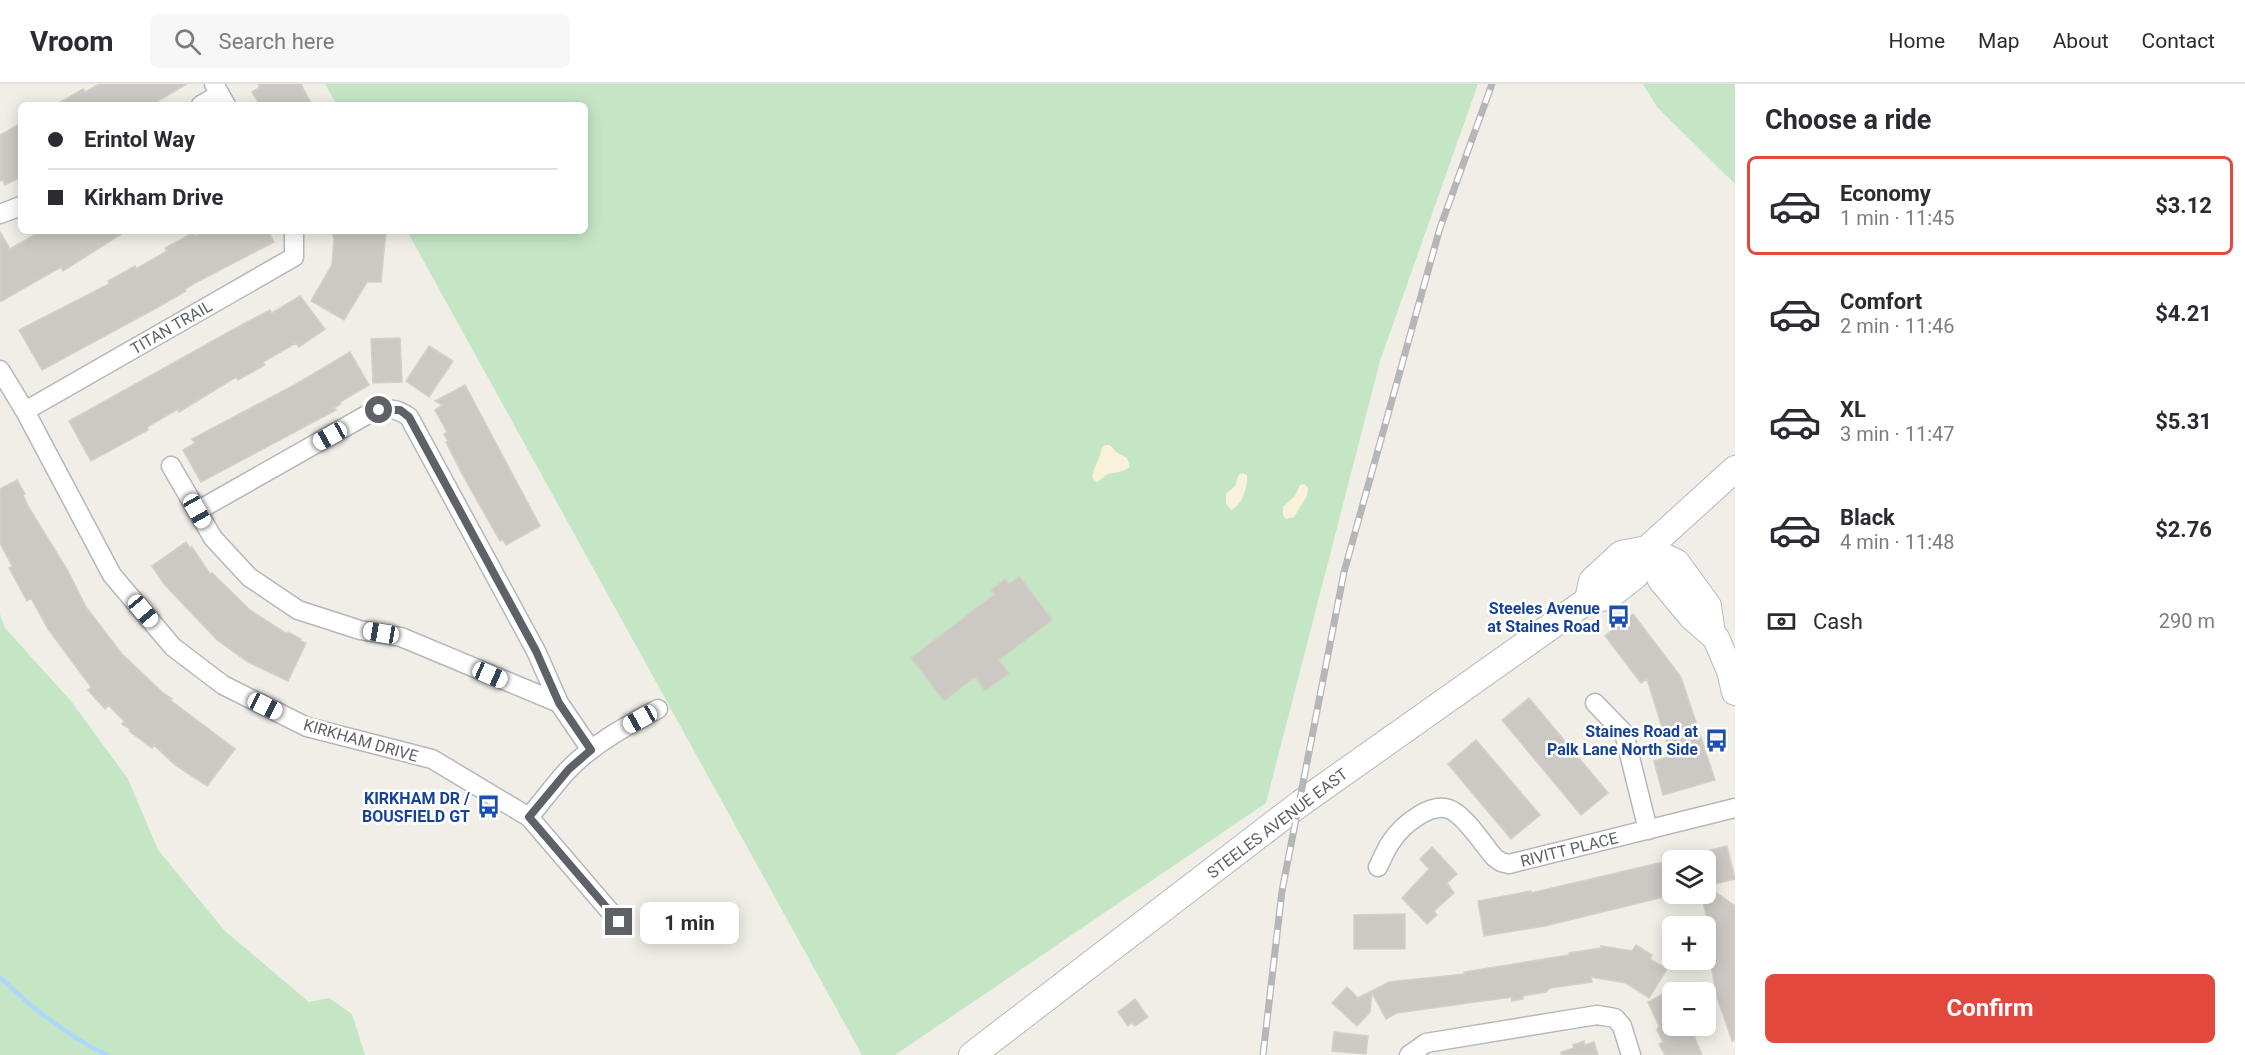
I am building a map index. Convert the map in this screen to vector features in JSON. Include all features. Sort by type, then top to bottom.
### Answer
[{"type":"main road","name":"STEELES AVENUE EAST","points":[[972,1055],[1301,803],[1588,600],[1592,581],[1622,554],[1647,549],[1735,469]]},
{"type":"main road","points":[[1647,549],[1676,562],[1708,606],[1712,633],[1722,651],[1735,692]]},
{"type":"street","points":[[206,102],[220,94]]},
{"type":"street","points":[[0,214],[18,207]]},
{"type":"street","name":"TITAN TRAIL","points":[[25,411],[294,257],[294,234]]},
{"type":"street","name":"KIRKHAM DRIVE","points":[[0,370],[25,411],[112,575],[173,647],[223,685],[297,722],[308,727],[432,759],[529,817],[619,922]]},
{"type":"street","points":[[197,511],[370,413],[379,410],[400,410],[409,417],[480,545],[536,651],[559,703],[591,750]]},
{"type":"street","points":[[171,466],[213,538],[249,577],[298,610],[360,630],[401,637],[559,703]]},
{"type":"street","points":[[1595,703],[1623,733],[1648,830]]},
{"type":"street","points":[[529,817],[569,769],[591,750],[614,733],[658,710]]},
{"type":"street","name":"RIVITT PLACE","points":[[1378,867],[1392,840],[1423,812],[1436,808],[1445,807],[1456,812],[1494,857],[1509,864],[1735,808]]},
{"type":"street","points":[[1409,1055],[1426,1043],[1597,1015],[1615,1018],[1622,1026],[1631,1055]]},
{"type":"green space","points":[[325,84],[1478,84],[1380,361],[1266,803],[895,1055],[862,1055],[409,234],[588,234],[588,102],[335,102]]},
{"type":"green space","points":[[1643,84],[1735,84],[1735,184],[1657,107]]},
{"type":"green space","points":[[0,614],[5,628],[71,701],[128,779],[158,850],[225,931],[309,1002],[329,998],[352,1014],[365,1055],[0,1055]]},
{"type":"sand","points":[[1105,445],[1110,445],[1116,452],[1127,458],[1130,467],[1108,474],[1097,482],[1093,479],[1093,472],[1101,449]]},
{"type":"sand","points":[[1242,473],[1247,475],[1245,490],[1241,500],[1231,510],[1226,504],[1226,494],[1235,486],[1238,476]]},
{"type":"sand","points":[[1304,484],[1308,488],[1307,496],[1294,517],[1286,519],[1283,515],[1283,507],[1295,496],[1300,485]]},
{"type":"building","points":[[99,84],[187,84],[156,102],[60,102],[83,89],[85,92]]},
{"type":"building","points":[[258,84],[301,84],[310,102],[258,102],[252,92],[260,87]]},
{"type":"building","points":[[18,125],[18,178],[5,185],[3,180],[0,181],[0,135]]},
{"type":"building","points":[[0,232],[10,249],[36,234],[121,234],[63,271],[61,267],[0,302]]},
{"type":"building","points":[[191,234],[195,236],[199,234],[270,234],[274,242],[195,283],[160,306],[42,370],[19,330],[109,284],[108,281],[135,266],[136,269],[167,251],[165,248]]},
{"type":"building","points":[[333,234],[386,234],[381,282],[367,282],[344,320],[311,301],[332,265]]},
{"type":"building","points":[[300,296],[325,329],[299,347],[296,343],[263,362],[265,365],[238,380],[236,377],[179,412],[178,409],[147,427],[148,430],[91,461],[69,421],[245,323],[270,310],[272,313]]},
{"type":"building","points":[[400,338],[402,382],[373,383],[371,339]]},
{"type":"building","points":[[429,346],[453,361],[429,397],[406,381]]},
{"type":"building","points":[[350,352],[369,385],[340,402],[341,404],[334,408],[336,410],[201,482],[183,450],[195,443],[192,439],[298,383]]},
{"type":"building","points":[[465,385],[540,526],[506,545],[503,540],[500,541],[461,472],[446,442],[448,441],[444,434],[447,432],[435,410],[442,405],[435,401]]},
{"type":"building","points":[[17,480],[25,494],[23,495],[28,506],[68,571],[86,607],[122,654],[172,699],[170,700],[235,749],[207,786],[175,765],[154,745],[152,748],[129,731],[130,729],[122,724],[124,721],[108,705],[105,709],[88,690],[91,687],[48,629],[31,598],[27,601],[9,568],[12,566],[0,543],[0,489]]},
{"type":"building","points":[[186,542],[210,574],[212,573],[250,610],[287,634],[288,632],[306,643],[288,681],[248,662],[217,640],[164,584],[152,566]]},
{"type":"building","points":[[1019,576],[1052,620],[999,660],[1009,673],[985,691],[975,677],[944,701],[911,658],[995,594],[991,590],[1005,579],[1009,584]]},
{"type":"building","points":[[1633,614],[1681,677],[1715,780],[1663,795],[1654,761],[1671,756],[1647,679],[1641,683],[1605,636]]},
{"type":"building","points":[[1529,698],[1608,793],[1581,815],[1502,720]]},
{"type":"building","points":[[1476,740],[1540,815],[1511,839],[1448,764]]},
{"type":"building","points":[[1727,846],[1735,879],[1716,884],[1716,850],[1711,850]]},
{"type":"building","points":[[1432,847],[1457,874],[1447,883],[1454,893],[1434,911],[1437,915],[1427,924],[1402,898],[1429,869],[1420,859]]},
{"type":"building","points":[[1662,862],[1662,897],[1545,926],[1484,936],[1478,901],[1531,891],[1531,893]]},
{"type":"building","points":[[1716,892],[1735,906],[1735,1040],[1732,1041],[1717,997],[1716,982],[1712,970],[1716,970],[1716,916],[1706,916],[1704,904],[1716,904]]},
{"type":"building","points":[[1405,914],[1405,949],[1354,949],[1354,915]]},
{"type":"building","points":[[1636,945],[1652,955],[1650,959],[1662,966],[1662,970],[1666,970],[1649,998],[1626,983],[1591,977],[1592,982],[1550,988],[1546,992],[1523,996],[1523,999],[1512,1001],[1512,997],[1397,1013],[1386,1019],[1372,993],[1370,1012],[1357,1026],[1332,1003],[1347,987],[1358,998],[1389,982],[1465,974],[1464,972],[1569,955],[1569,953],[1601,948],[1601,946],[1632,951]]},
{"type":"building","points":[[1662,994],[1662,1036],[1694,1036],[1702,1055],[1665,1055],[1659,1044],[1663,1042],[1657,1030],[1659,1026],[1648,1002]]},
{"type":"building","points":[[1135,999],[1148,1017],[1135,1026],[1132,1023],[1128,1026],[1118,1012]]},
{"type":"building","points":[[1334,1032],[1368,1036],[1366,1054],[1332,1051]]},
{"type":"building","points":[[1584,1041],[1585,1045],[1594,1042],[1598,1055],[1561,1055],[1561,1052],[1574,1048],[1573,1045]]},
{"type":"waterway","points":[[0,977],[50,1020],[107,1055]]},
{"type":"railway","points":[[1263,1055],[1282,891],[1344,572],[1440,228],[1492,84]]},
{"type":"place","name":"Steeles Avenue at Staines Road","points":[[1618,617]]},
{"type":"place","name":"Staines Road at Palk Lane North Side","points":[[1716,740]]},
{"type":"place","name":"KIRKHAM DR / BOUSFIELD GT","points":[[488,807]]},
{"type":"route","points":[[379,410],[400,410],[409,417],[536,651],[559,703],[591,750],[569,769],[529,817],[619,922]]}]
